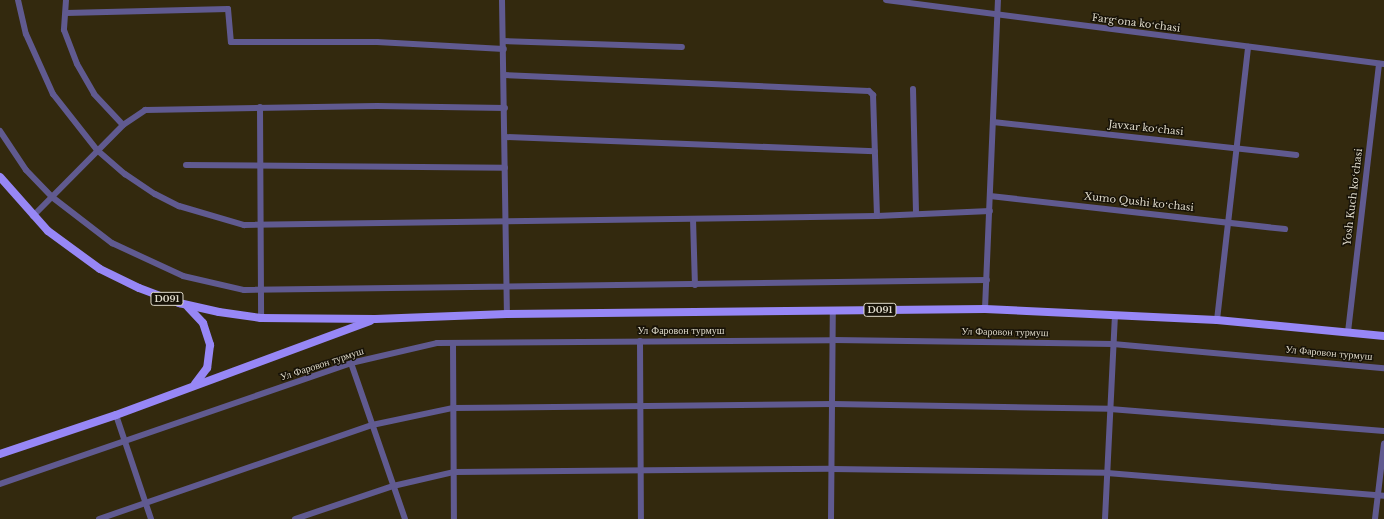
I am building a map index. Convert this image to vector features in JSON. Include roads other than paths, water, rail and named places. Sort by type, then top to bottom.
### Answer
[{"type":"main road","name":"D091","points":[[0,177],[33,216],[65,245],[100,269],[139,288],[179,302],[219,312],[261,318],[375,319],[507,314],[985,309],[1217,320],[1384,336]]},
{"type":"main road","points":[[179,302],[191,308],[200,318],[210,340],[210,357],[207,368],[194,385]]},
{"type":"main road","points":[[0,454],[116,415],[375,319]]},
{"type":"street","points":[[18,0],[26,34],[53,94],[97,150],[125,174],[179,206],[223,221],[261,226],[505,223],[877,216],[990,211]]},
{"type":"street","points":[[66,0],[64,25],[66,41],[94,94],[123,125]]},
{"type":"street","points":[[502,0],[505,108],[507,314]]},
{"type":"street","name":"Fargʻona koʻchasi","points":[[886,0],[907,1],[1381,64]]},
{"type":"street","points":[[985,309],[998,0]]},
{"type":"street","points":[[66,13],[228,9],[231,42],[377,42],[504,49]]},
{"type":"street","points":[[503,41],[682,48]]},
{"type":"street","points":[[1217,320],[1248,47]]},
{"type":"street","name":"Yosh Kuch koʻchasi","points":[[1348,332],[1381,64]]},
{"type":"street","points":[[504,75],[869,91],[873,95],[877,216]]},
{"type":"street","points":[[913,89],[916,214]]},
{"type":"street","points":[[260,108],[261,318]]},
{"type":"street","points":[[33,216],[123,125],[145,110],[260,108],[505,108]]},
{"type":"street","name":"Javxar koʻchasi","points":[[993,122],[1296,155]]},
{"type":"street","points":[[0,131],[26,170],[52,197],[112,243],[163,269],[202,282],[244,290],[506,288],[986,280]]},
{"type":"street","points":[[505,137],[874,151]]},
{"type":"street","points":[[186,165],[505,168]]},
{"type":"street","name":"Xumo Qushi koʻchasi","points":[[990,196],[1285,229]]},
{"type":"street","points":[[693,219],[695,285]]},
{"type":"street","points":[[831,519],[833,310]]},
{"type":"street","points":[[1105,519],[1115,316]]},
{"type":"street","name":"Ул Фаровон турмуш","points":[[0,484],[351,363],[437,343],[833,340],[1113,344],[1384,368]]},
{"type":"street","points":[[640,341],[641,519]]},
{"type":"street","points":[[453,343],[454,519]]},
{"type":"street","points":[[351,363],[405,519]]},
{"type":"street","points":[[99,519],[372,425],[453,408],[833,404],[1110,409],[1384,431]]},
{"type":"street","points":[[116,415],[152,519]]},
{"type":"street","points":[[1375,519],[1381,496],[1384,444]]},
{"type":"street","points":[[295,519],[393,486],[454,472],[832,469],[1107,473],[1381,496]]}]
